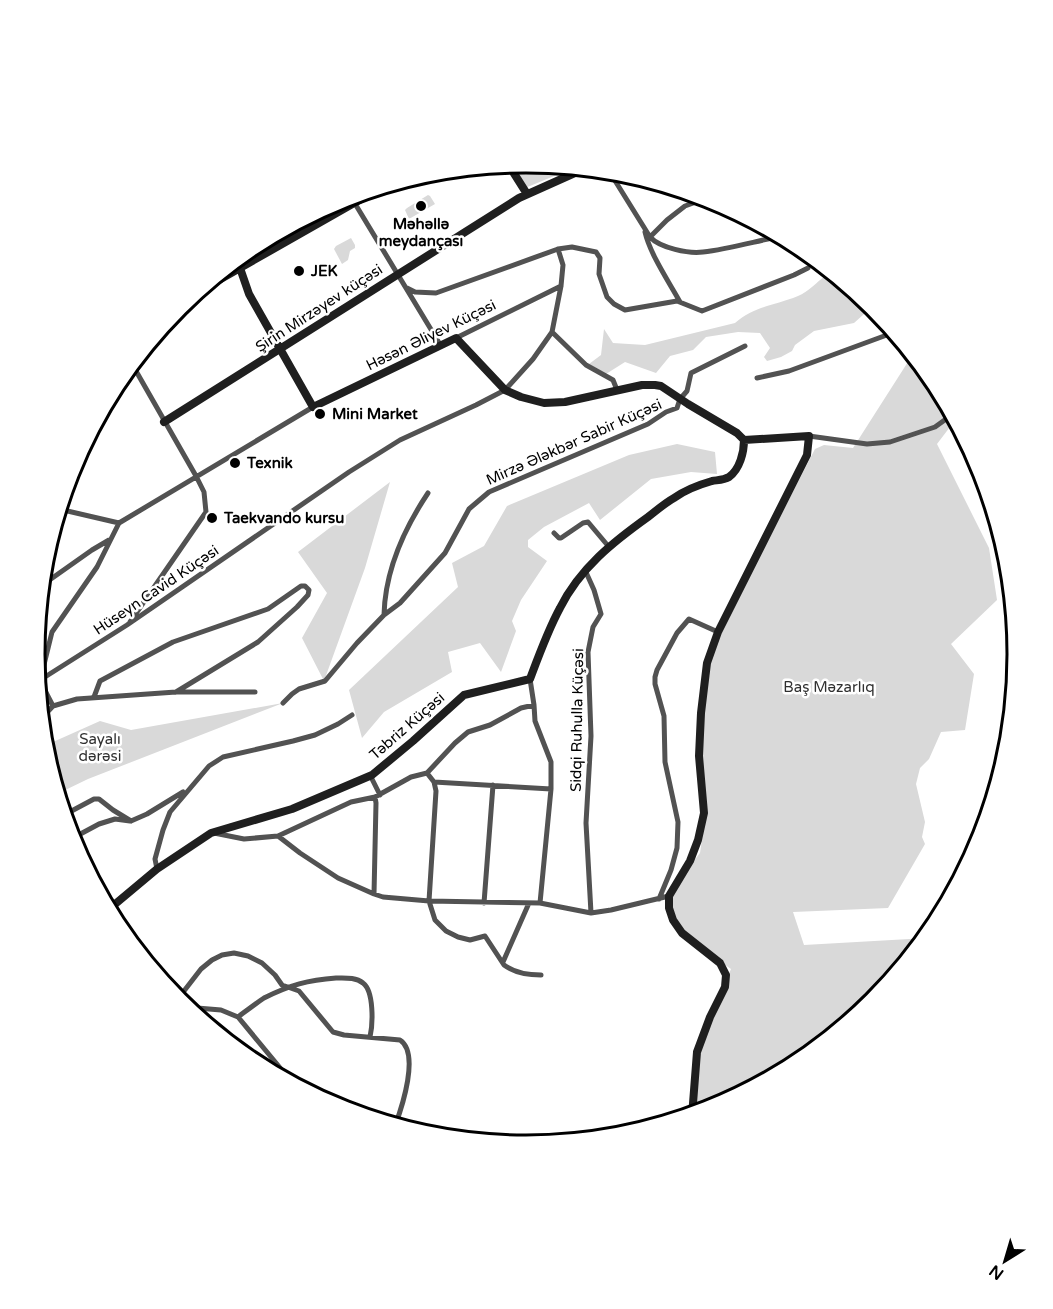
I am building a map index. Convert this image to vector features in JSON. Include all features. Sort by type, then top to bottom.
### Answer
[{"type":"street","points":[[512,173],[523,196]]},
{"type":"street","name":"Şirin Mirzəyev küçəsi","points":[[165,422],[523,196],[570,175]]},
{"type":"street","points":[[616,181],[652,240],[669,248],[701,253],[765,237]]},
{"type":"street","points":[[650,237],[667,219],[693,203]]},
{"type":"street","points":[[353,206],[407,288],[441,346]]},
{"type":"street","points":[[644,226],[646,240],[681,302]]},
{"type":"street","points":[[407,288],[415,292],[436,293],[558,249],[572,247],[596,252],[600,258],[599,274],[607,297],[625,310],[677,301],[702,311],[808,268]]},
{"type":"street","points":[[505,390],[533,359],[552,332],[563,265],[558,249]]},
{"type":"street","points":[[239,268],[249,294],[313,407]]},
{"type":"street","name":"Həsən Əliyev Küçəsi","points":[[45,658],[52,632],[97,567],[119,524],[313,407],[561,286]]},
{"type":"street","points":[[552,332],[586,365],[613,380],[617,390]]},
{"type":"street","points":[[757,378],[789,371],[887,335]]},
{"type":"street","points":[[456,338],[505,390],[521,397],[544,403],[565,402],[642,385],[661,386],[737,433],[744,440],[744,449],[731,476],[687,490],[619,538],[585,570],[551,624],[530,679],[536,721],[551,762],[551,789],[540,903]]},
{"type":"street","points":[[680,399],[687,391],[691,373],[745,346]]},
{"type":"street","points":[[127,625],[206,512],[204,492],[137,372]]},
{"type":"street","name":"Hüseyn Cavid Küçəsi","points":[[46,678],[127,625],[349,472],[400,440],[505,390]]},
{"type":"street","name":"Mirzə Ələkbər Sabir Küçəsi","points":[[283,703],[299,689],[324,681],[384,615],[400,603],[444,553],[470,509],[489,492],[648,424],[666,412],[677,408],[680,399]]},
{"type":"street","points":[[744,440],[820,436],[867,444],[890,442],[934,427],[946,419]]},
{"type":"street","points":[[693,1106],[697,1052],[710,1017],[725,987],[726,975],[720,963],[682,933],[673,920],[669,908],[669,896],[690,861],[704,813],[699,756],[707,663],[718,632],[807,455],[809,436]]},
{"type":"street","points":[[384,615],[387,579],[412,517],[428,493]]},
{"type":"street","points":[[67,511],[119,524]]},
{"type":"street","points":[[555,534],[561,538],[588,522],[609,547]]},
{"type":"street","name":"Həsən Əliyev Küçəsi","points":[[51,579],[110,539]]},
{"type":"street","name":"Sidqi Ruhulla Küçəsi","points":[[585,570],[601,614],[593,627],[588,652],[591,736],[586,823],[591,913]]},
{"type":"street","points":[[94,697],[100,681],[173,642],[268,609],[301,586],[309,590],[308,595],[297,607],[258,642],[176,692]]},
{"type":"street","points":[[659,899],[677,848],[678,822],[665,762],[664,716],[655,684],[657,670],[677,633],[689,619],[718,632]]},
{"type":"street","name":"Təbriz Küçəsi","points":[[115,904],[157,869],[211,833],[292,809],[370,775],[413,741],[464,694],[530,679]]},
{"type":"street","points":[[48,711],[53,706],[94,697],[176,692],[255,692]]},
{"type":"street","points":[[47,696],[53,706]]},
{"type":"street","points":[[211,833],[244,839],[278,836],[351,802],[378,796],[411,777],[427,773],[468,732],[497,722],[521,708],[534,705]]},
{"type":"street","points":[[157,869],[155,859],[170,812],[209,766],[223,757],[315,735],[352,715]]},
{"type":"street","points":[[427,773],[434,782],[436,791],[429,901],[435,920],[446,931],[458,937],[470,939],[485,936],[508,968],[531,975],[540,975]]},
{"type":"street","points":[[370,775],[378,796],[374,894]]},
{"type":"street","name":"Sidqi Ruhulla Küçəsi","points":[[434,782],[551,789]]},
{"type":"street","points":[[484,903],[492,785]]},
{"type":"street","points":[[80,834],[115,819],[131,821],[188,790]]},
{"type":"street","points":[[72,811],[99,798],[131,821]]},
{"type":"street","points":[[278,836],[338,878],[383,897],[429,901],[540,903],[591,913],[669,896]]},
{"type":"street","points":[[503,962],[529,903]]},
{"type":"street","points":[[183,992],[201,969],[212,960],[234,953],[248,956],[262,963],[282,985],[299,991],[333,1032],[400,1040],[406,1047],[408,1060],[407,1090],[398,1118]]},
{"type":"street","points":[[238,1017],[263,999],[287,987],[308,980],[350,978],[366,984],[373,1017],[370,1037]]},
{"type":"street","points":[[200,1009],[221,1010],[238,1017],[279,1067]]},
{"type":"green space","points":[[516,173],[559,174],[525,188]]},
{"type":"green space","name":"Məhəllə meydançası","points":[[428,195],[435,204],[409,219],[405,210]]},
{"type":"green space","name":"Məhəllə meydançası","points":[[351,238],[355,248],[350,251],[348,260],[342,264],[334,249]]},
{"type":"green space","points":[[824,276],[866,313],[854,323],[814,331],[795,345],[792,351],[767,361],[764,357],[770,348],[760,333],[738,332],[706,337],[693,350],[670,356],[656,373],[625,362],[606,374],[589,364],[601,355],[604,329],[613,343],[645,345],[735,323],[758,309],[805,292]]},
{"type":"green space","name":"Baş Məzarlıq","points":[[908,361],[927,387],[950,427],[937,444],[989,548],[997,600],[951,644],[974,674],[965,730],[941,732],[929,759],[920,768],[916,784],[925,822],[922,837],[925,844],[888,908],[793,912],[804,945],[915,939],[889,972],[867,995],[820,1036],[767,1071],[711,1099],[689,1107],[700,1040],[731,969],[699,947],[678,928],[670,901],[686,871],[700,853],[705,818],[700,755],[707,669],[718,637],[815,449],[824,445],[853,448]]},
{"type":"green space","points":[[677,444],[715,452],[717,474],[691,472],[651,479],[600,520],[589,503],[544,527],[528,540],[528,547],[547,561],[521,600],[512,621],[516,631],[501,672],[480,643],[448,652],[452,672],[384,712],[362,738],[349,690],[458,587],[452,563],[484,546],[507,506],[629,455]]},
{"type":"green space","points":[[390,482],[365,568],[324,681],[302,638],[327,593],[298,552]]},
{"type":"green space","name":"Sayalı dərəsi","points":[[283,703],[88,779],[65,790],[53,742],[100,721],[131,730]]},
{"type":"place","name":"Məhəllə meydançası","points":[[421,206]]},
{"type":"place","name":"JEK","points":[[299,271]]},
{"type":"place","name":"Mini Market","points":[[320,414]]},
{"type":"place","name":"Texnik","points":[[235,463]]},
{"type":"place","name":"Taekvando kursu","points":[[212,518]]}]
